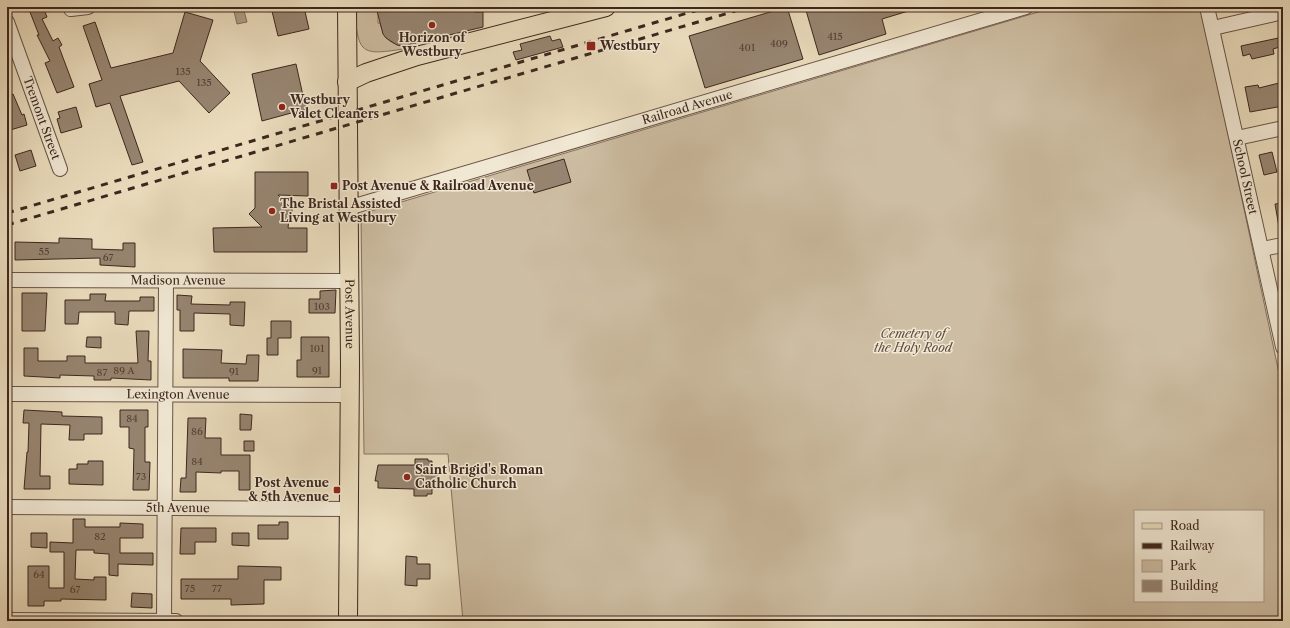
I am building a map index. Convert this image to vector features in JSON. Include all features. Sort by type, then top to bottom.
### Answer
[{"type":"main road","name":"Post Avenue","points":[[347,7],[349,281],[348,621]]},
{"type":"main road","points":[[347,82],[366,73],[417,56],[606,7]]},
{"type":"main road","points":[[347,60],[417,56]]},
{"type":"street","points":[[70,7],[71,9],[88,7]]},
{"type":"street","name":"Railroad Avenue","points":[[348,208],[1026,7]]},
{"type":"street","name":"School Street","points":[[1207,7],[1213,28],[1283,347]]},
{"type":"street","points":[[1213,28],[1283,12]]},
{"type":"street","name":"Tremont Street","points":[[7,22],[60,169]]},
{"type":"street","points":[[1237,138],[1283,128]]},
{"type":"street","points":[[1262,249],[1283,244]]},
{"type":"street","name":"Madison Avenue","points":[[7,280],[349,281]]},
{"type":"street","points":[[164,621],[166,280]]},
{"type":"street","name":"Lexington Avenue","points":[[7,394],[349,395]]},
{"type":"street","name":"5th Avenue","points":[[7,507],[348,509]]},
{"type":"street","points":[[7,620],[176,621]]},
{"type":"green space","points":[[355,7],[378,7],[378,23],[380,23],[387,38],[398,45],[410,44],[410,48],[382,52],[372,52],[366,49],[361,44],[358,36]]},
{"type":"green space","name":"Cemetery of the Holy Rood","points":[[1055,7],[1201,7],[1283,392],[1283,621],[463,621],[448,454],[364,454],[361,214]]},
{"type":"shaded area","points":[[233,7],[243,7],[247,22],[237,24]]},
{"type":"building","points":[[28,7],[43,7],[47,17],[42,19],[53,41],[58,38],[62,45],[59,47],[74,87],[57,93],[45,63],[50,61],[37,35],[39,35]]},
{"type":"building","points":[[271,7],[304,7],[309,29],[278,36]]},
{"type":"building","name":"Horizon of Westbury","points":[[376,7],[475,7],[475,12],[483,12],[483,27],[403,46],[397,45],[386,38],[383,34]]},
{"type":"building","points":[[787,7],[803,59],[705,88],[689,36]]},
{"type":"building","points":[[805,7],[915,7],[915,9],[882,19],[886,34],[819,55]]},
{"type":"building","points":[[185,12],[213,20],[200,61],[230,93],[209,113],[179,81],[120,96],[143,162],[132,165],[110,103],[96,107],[89,84],[102,80],[83,26],[95,22],[111,68],[173,53]]},
{"type":"building","points":[[550,36],[552,41],[560,39],[563,47],[516,60],[513,52],[522,50],[520,44]]},
{"type":"building","points":[[1283,37],[1283,46],[1273,49],[1274,54],[1252,59],[1250,54],[1243,56],[1241,46]]},
{"type":"building","points":[[296,64],[306,109],[262,121],[252,74]]},
{"type":"building","points":[[1283,82],[1283,106],[1250,112],[1245,87],[1258,85],[1259,88]]},
{"type":"building","points":[[13,94],[22,115],[24,114],[27,125],[7,131],[7,97]]},
{"type":"building","points":[[76,107],[82,127],[61,133],[57,119],[60,118],[58,112]]},
{"type":"building","points":[[31,150],[36,166],[20,171],[15,155]]},
{"type":"building","points":[[1272,152],[1277,172],[1264,175],[1259,155]]},
{"type":"building","points":[[564,159],[571,182],[534,193],[527,170]]},
{"type":"building","name":"The Bristal Assisted Living at Westbury","points":[[255,172],[308,172],[308,196],[278,195],[292,209],[288,228],[307,228],[307,252],[214,252],[213,228],[262,227],[249,214],[255,208]]},
{"type":"building","points":[[1283,203],[1283,227],[1279,227],[1275,204]]},
{"type":"building","points":[[59,238],[92,239],[92,249],[123,250],[123,243],[135,243],[135,267],[100,265],[100,258],[15,260],[15,242],[59,243]]},
{"type":"building","points":[[336,290],[335,313],[309,313],[309,299],[320,299],[320,291]]},
{"type":"building","points":[[22,293],[47,293],[45,331],[22,331]]},
{"type":"building","points":[[90,294],[106,294],[105,301],[140,301],[140,297],[154,297],[154,311],[129,311],[128,325],[115,324],[115,312],[79,312],[78,324],[65,324],[65,300],[90,300]]},
{"type":"building","points":[[177,295],[192,296],[191,304],[230,305],[230,302],[245,302],[244,326],[230,325],[230,314],[194,313],[194,331],[180,331],[180,310],[177,310]]},
{"type":"building","points":[[271,321],[291,321],[291,338],[278,338],[278,355],[267,355],[267,338],[271,338]]},
{"type":"building","points":[[136,331],[149,331],[148,361],[151,361],[151,380],[111,378],[111,380],[94,380],[94,376],[60,375],[60,378],[24,376],[24,348],[38,348],[38,361],[67,361],[67,356],[85,356],[85,363],[138,363]]},
{"type":"building","points":[[87,337],[101,337],[101,348],[86,347]]},
{"type":"building","points":[[301,337],[329,337],[329,377],[297,377],[297,360],[301,360]]},
{"type":"building","points":[[183,349],[222,350],[221,363],[246,364],[247,355],[259,355],[258,381],[229,381],[229,378],[183,378]]},
{"type":"building","points":[[24,410],[62,412],[62,416],[102,417],[102,434],[84,434],[84,440],[69,440],[70,425],[41,424],[40,476],[50,476],[50,489],[24,489],[29,423],[23,423]]},
{"type":"building","points":[[120,410],[148,410],[148,427],[145,427],[145,462],[150,462],[149,490],[133,490],[134,449],[129,448],[129,427],[120,427]]},
{"type":"building","points":[[240,414],[252,415],[251,430],[240,430]]},
{"type":"building","points":[[188,418],[206,418],[205,438],[221,438],[221,455],[250,455],[250,490],[239,490],[239,471],[221,471],[221,473],[196,472],[196,492],[180,492],[181,478],[186,478]]},
{"type":"building","points":[[244,441],[254,441],[254,451],[244,451]]},
{"type":"building","name":"Saint Brigid's Roman Catholic Church","points":[[415,459],[428,459],[428,461],[432,461],[432,471],[438,472],[438,485],[432,485],[432,494],[427,494],[427,496],[414,496],[414,489],[378,488],[378,481],[375,481],[378,465],[415,465]]},
{"type":"building","points":[[88,461],[103,461],[103,485],[69,484],[69,469],[77,469],[77,464],[88,464]]},
{"type":"building","points":[[73,519],[85,519],[85,527],[120,527],[120,523],[143,524],[143,538],[120,538],[120,553],[153,553],[153,565],[118,564],[118,576],[109,575],[109,554],[94,553],[94,550],[76,550],[75,579],[94,580],[94,577],[106,577],[106,600],[61,599],[61,601],[44,601],[44,606],[28,606],[28,566],[49,566],[49,588],[64,588],[64,552],[50,552],[50,542],[73,543]]},
{"type":"building","points":[[279,522],[288,522],[288,539],[258,539],[258,525],[279,525]]},
{"type":"building","points":[[181,528],[216,528],[216,542],[195,542],[195,554],[180,554]]},
{"type":"building","points":[[31,533],[47,533],[47,548],[31,547]]},
{"type":"building","points":[[232,533],[249,533],[249,546],[232,545]]},
{"type":"building","points":[[406,556],[417,557],[417,564],[430,564],[430,579],[417,579],[417,586],[405,585]]},
{"type":"building","points":[[238,566],[281,567],[281,580],[264,580],[264,604],[231,605],[231,599],[181,599],[181,579],[238,579]]},
{"type":"building","points":[[132,593],[152,594],[152,608],[131,607]]},
{"type":"railway","points":[[7,213],[708,7]]},
{"type":"railway","points":[[7,225],[749,7]]},
{"type":"place","name":"Horizon of Westbury","points":[[432,25]]},
{"type":"place","name":"Westbury","points":[[591,46]]},
{"type":"place","name":"Westbury Valet Cleaners","points":[[282,107]]},
{"type":"place","name":"Post Avenue & Railroad Avenue","points":[[334,186]]},
{"type":"place","name":"The Bristal Assisted Living at Westbury","points":[[272,211]]},
{"type":"place","name":"Saint Brigid's Roman Catholic Church","points":[[407,477]]},
{"type":"place","name":"Post Avenue & 5th Avenue","points":[[337,490]]}]
